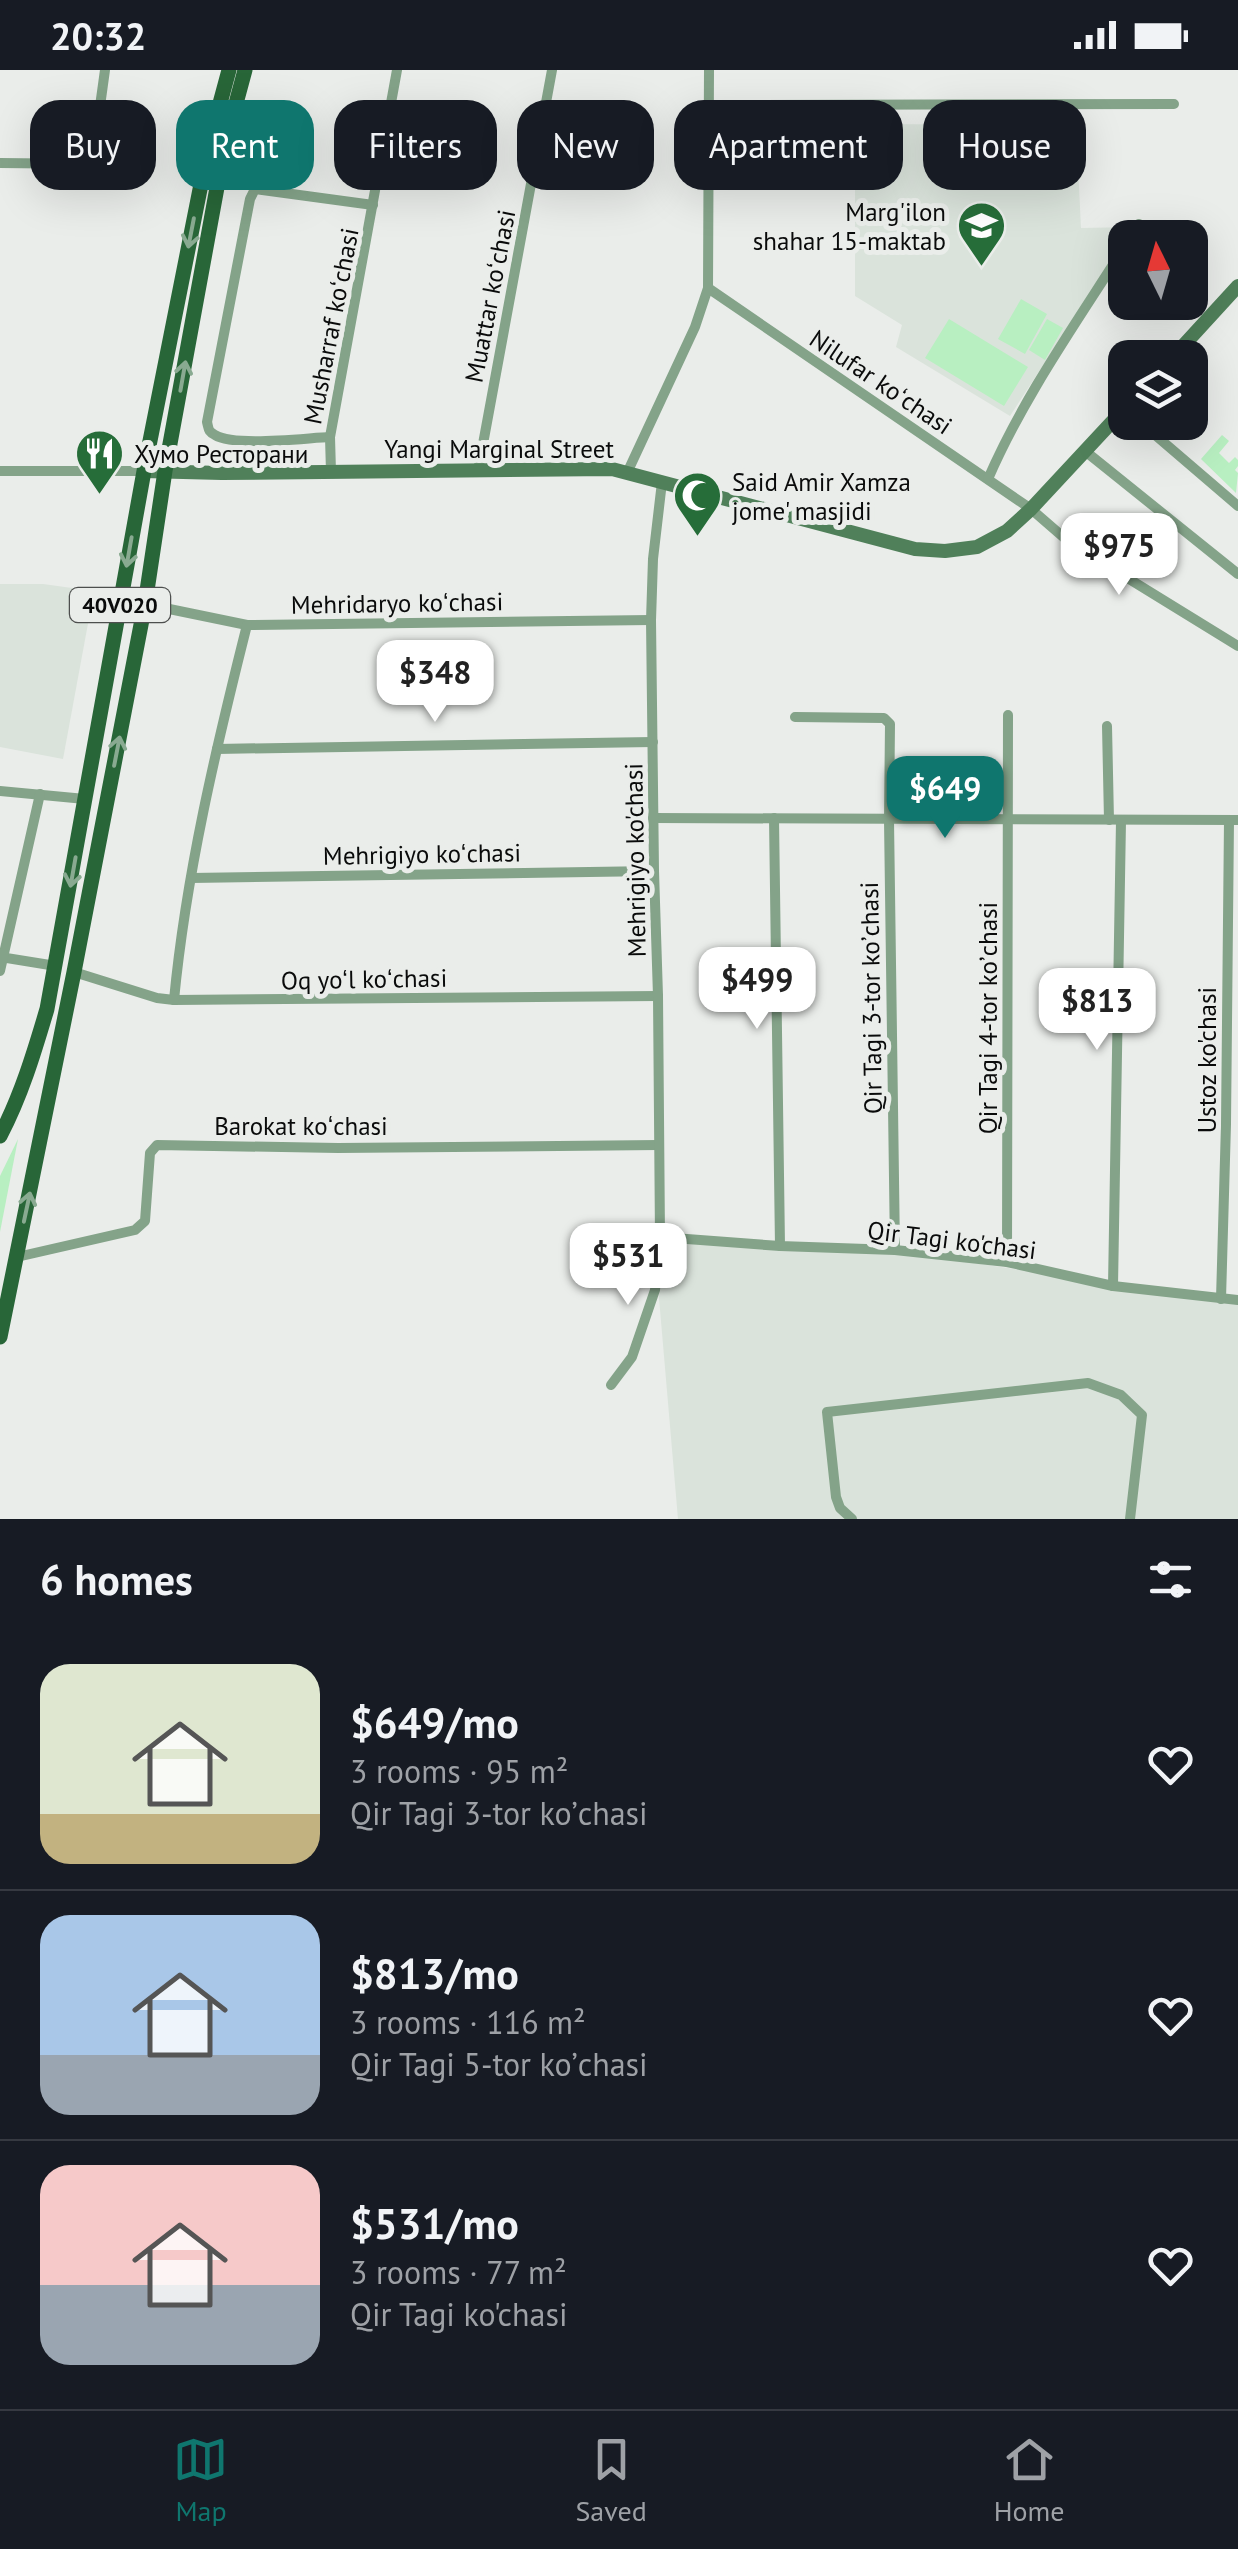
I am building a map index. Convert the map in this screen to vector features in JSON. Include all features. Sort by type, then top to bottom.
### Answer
[{"type":"main road","name":"40V020","points":[[0,1136],[35,1052],[56,966],[144,471],[209,144],[230,70]]},
{"type":"main road","name":"40V020","points":[[0,1337],[145,604],[225,144],[245,70]]},
{"type":"main road","points":[[1191,340],[1232,302],[1238,286]]},
{"type":"main road","name":"Yangi Marginal Street","points":[[144,471],[612,469],[929,551],[977,547],[1007,531],[1108,427]]},
{"type":"street","points":[[0,164],[92,164],[105,70]]},
{"type":"street","name":"Musharraf koʻchasi","points":[[331,472],[330,437],[397,70]]},
{"type":"street","name":"Muattar koʻchasi","points":[[478,470],[552,70]]},
{"type":"street","points":[[709,70],[709,100]]},
{"type":"street","points":[[903,105],[1174,104]]},
{"type":"street","points":[[330,437],[237,441],[218,438],[207,422],[255,189],[374,205]]},
{"type":"street","points":[[628,473],[695,327],[708,288],[709,190]]},
{"type":"street","points":[[988,479],[1034,390],[1108,273]]},
{"type":"street","name":"Nilufar koʻchasi","points":[[708,288],[1032,509],[1069,542],[1238,646]]},
{"type":"street","points":[[1161,440],[1238,506]]},
{"type":"street","points":[[1085,451],[1238,574]]},
{"type":"street","points":[[0,471],[144,471]]},
{"type":"street","name":"Mehrigiyo ko'chasi","points":[[610,1385],[632,1357],[656,1290],[660,1237],[651,620],[662,482]]},
{"type":"street","name":"Mehridaryo koʻchasi","points":[[145,604],[247,624],[651,620]]},
{"type":"street","points":[[174,1000],[191,878],[247,624]]},
{"type":"street","name":"Qir Tagi 4-tor koʼchasi","points":[[1008,715],[1008,1262]]},
{"type":"street","name":"Qir Tagi 3-tor koʼchasi","points":[[794,717],[884,718],[890,724],[894,1250]]},
{"type":"street","points":[[1107,726],[1115,821],[1113,1286]]},
{"type":"street","points":[[217,749],[653,742]]},
{"type":"street","points":[[0,791],[86,799]]},
{"type":"street","points":[[0,971],[40,794]]},
{"type":"street","points":[[653,818],[1234,820]]},
{"type":"street","points":[[774,818],[780,1246]]},
{"type":"street","name":"Ustoz ko'chasi","points":[[1221,1300],[1232,1124],[1234,820]]},
{"type":"street","name":"Mehrigiyo koʻchasi","points":[[191,878],[654,871]]},
{"type":"street","points":[[1,958],[56,966]]},
{"type":"street","name":"Oq yoʻl koʻchasi","points":[[74,972],[174,1000],[658,996]]},
{"type":"street","name":"Barokat koʻchasi","points":[[17,1256],[135,1230],[146,1222],[150,1153],[157,1145],[659,1145]]},
{"type":"street","points":[[1225,1217],[1238,1216]]},
{"type":"street","name":"Qir Tagi ko'chasi","points":[[660,1237],[894,1250],[1008,1262],[1113,1286],[1238,1300]]},
{"type":"street","points":[[852,1519],[840,1508],[836,1497],[826,1412],[1088,1382],[1121,1395],[1142,1416],[1130,1519]]},
{"type":"shaded area","name":"Marg'ilon shahar 15-maktab","points":[[903,124],[923,124],[923,190],[1079,190],[1081,228],[1108,227],[1108,265],[1010,416],[896,347],[902,325],[855,296],[855,190],[903,190]]},
{"type":"shaded area","points":[[0,584],[43,584],[94,591],[63,759],[0,747]]},
{"type":"shaded area","points":[[663,1240],[899,1252],[1238,1302],[1238,1519],[678,1519],[659,1298]]},
{"type":"green space","points":[[1021,299],[1047,314],[1025,354],[998,339]]},
{"type":"green space","points":[[949,319],[1028,367],[1004,406],[925,358]]},
{"type":"green space","points":[[1047,319],[1063,328],[1045,360],[1029,350]]},
{"type":"green space","points":[[1222,435],[1229,441],[1219,453],[1229,463],[1235,457],[1238,460],[1236,493],[1201,459]]},
{"type":"green space","points":[[18,1139],[0,1232],[0,1176]]},
{"type":"place","name":"Marg'ilon shahar 15-maktab","points":[[981,268]]},
{"type":"place","name":"Хумо Ресторани","points":[[99,496]]},
{"type":"place","name":"Said Amir Xamza jome' masjidi","points":[[697,538]]}]
